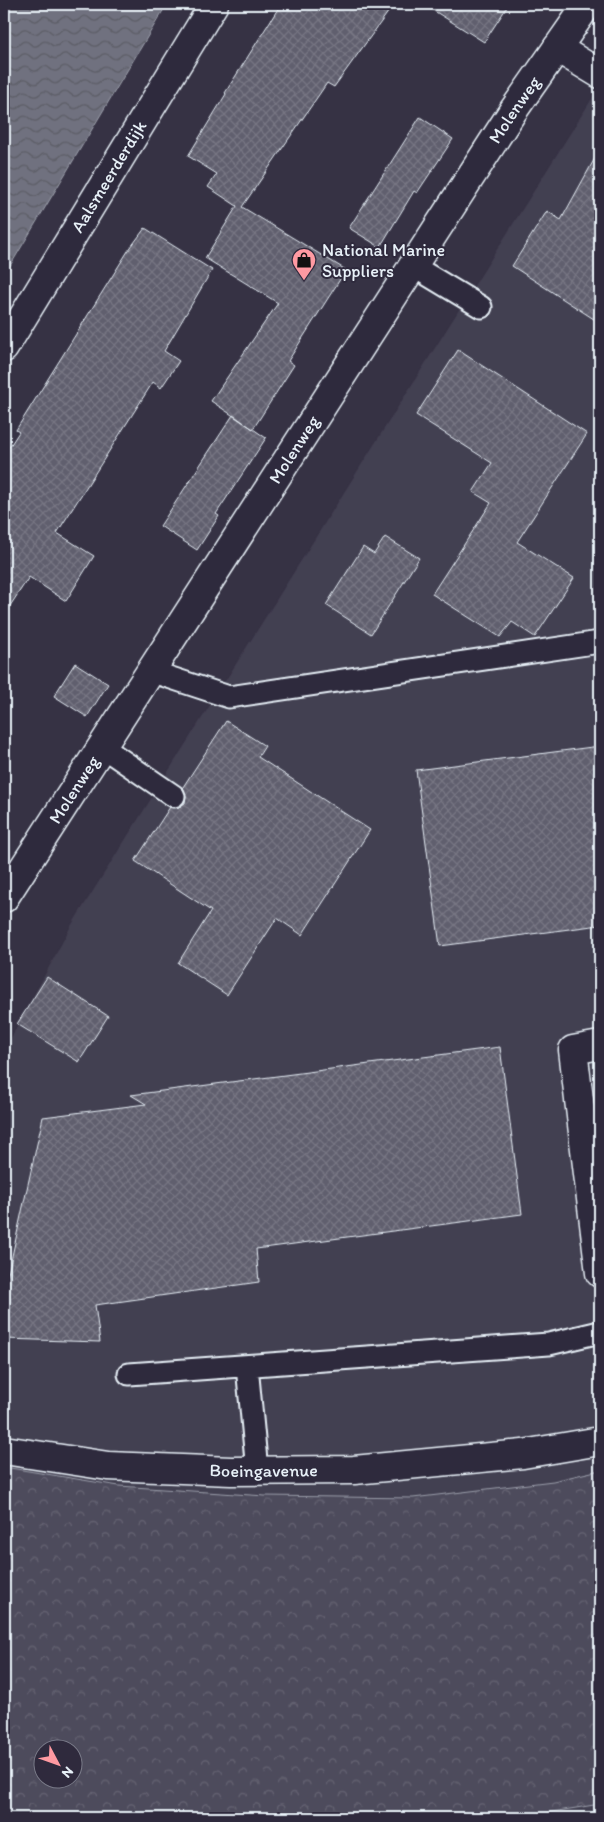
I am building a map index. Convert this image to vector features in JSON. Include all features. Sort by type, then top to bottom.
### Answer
[{"type":"street","name":"Aalsmeerderdijk","points":[[4,348],[214,4]]},
{"type":"street","name":"Molenweg","points":[[4,898],[513,111],[588,4]]},
{"type":"street","points":[[557,48],[600,74]]},
{"type":"street","points":[[600,1045],[573,1050],[600,1273]]},
{"type":"street","name":"Boeingavenue","points":[[4,1450],[108,1466],[257,1471],[354,1470],[524,1454],[600,1441]]},
{"type":"lane","points":[[413,266],[481,306]]},
{"type":"lane","points":[[150,671],[229,697],[600,642]]},
{"type":"lane","points":[[101,746],[174,796]]},
{"type":"lane","points":[[129,1374],[549,1344],[600,1332]]},
{"type":"lane","points":[[247,1366],[257,1471]]},
{"type":"shaded area","points":[[600,86],[600,1818],[4,1818],[4,1051],[71,926]]},
{"type":"green space","points":[[4,1467],[119,1486],[265,1496],[413,1498],[553,1481],[600,1470],[600,1804],[516,1818],[4,1818]]},
{"type":"water","points":[[4,4],[167,4],[4,276]]},
{"type":"building","points":[[281,4],[394,4],[334,87],[327,83],[242,207],[346,270],[288,361],[294,365],[253,429],[211,401],[278,303],[205,258],[237,206],[208,187],[217,174],[188,156]]},
{"type":"building","points":[[423,4],[509,4],[484,42]]},
{"type":"building","points":[[420,117],[453,139],[417,193],[414,191],[380,247],[349,228]]},
{"type":"building","points":[[600,149],[600,323],[512,266],[547,211],[561,220]]},
{"type":"building","points":[[145,228],[212,270],[164,351],[179,361],[161,388],[153,382],[57,533],[94,556],[66,601],[29,577],[4,615],[4,455],[19,432],[16,430],[128,251]]},
{"type":"building","points":[[458,350],[587,434],[517,542],[574,578],[535,637],[512,622],[500,637],[432,594],[491,503],[473,492],[492,463],[416,415]]},
{"type":"building","points":[[233,415],[266,438],[216,514],[219,516],[197,550],[160,526]]},
{"type":"building","points":[[385,537],[419,558],[371,634],[326,605],[363,547],[374,554]]},
{"type":"building","points":[[75,663],[108,684],[87,717],[54,696]]},
{"type":"building","points":[[226,721],[265,746],[258,757],[370,830],[302,935],[277,918],[227,995],[178,963],[211,911],[135,861],[170,807],[179,807],[185,803],[186,796],[183,787]]},
{"type":"building","points":[[600,746],[600,925],[440,946],[416,770]]},
{"type":"building","points":[[47,977],[108,1016],[79,1062],[17,1024]]},
{"type":"building","points":[[500,1047],[522,1214],[256,1249],[259,1282],[95,1305],[100,1342],[4,1339],[4,1292],[43,1117],[146,1104],[131,1095]]},
{"type":"place","name":"National Marine Suppliers","points":[[304,281]]}]
